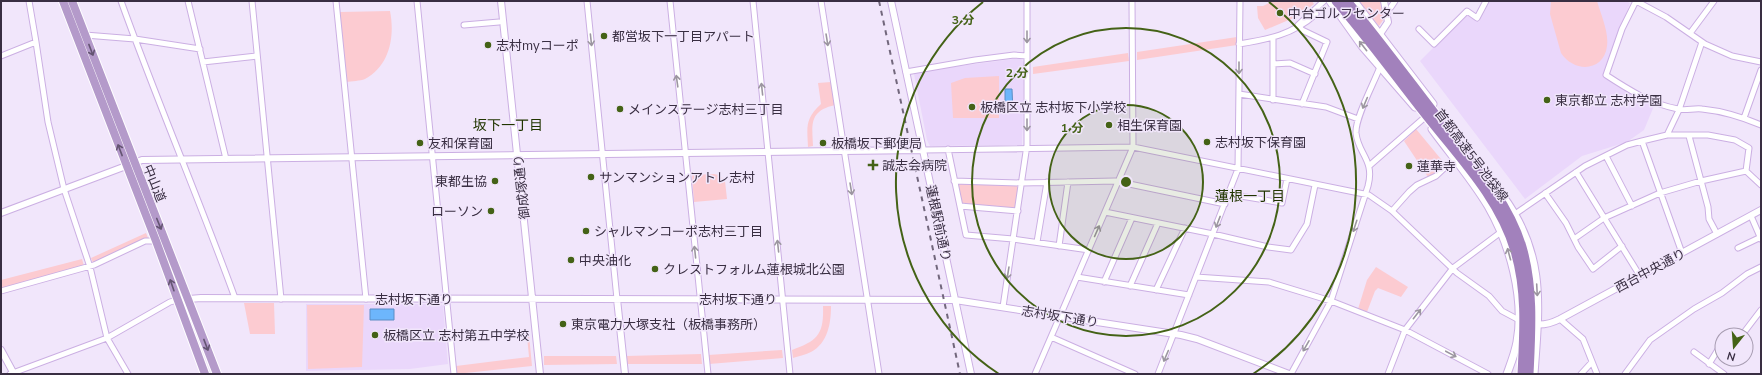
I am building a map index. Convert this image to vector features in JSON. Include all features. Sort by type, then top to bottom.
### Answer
[{"type":"highway","name":"中山道","points":[[63,1],[156,241],[205,374]]},
{"type":"highway","name":"中山道","points":[[72,1],[217,374]]},
{"type":"highway","name":"首都高速5号池袋線","points":[[1336,1],[1479,181],[1505,223],[1515,250],[1522,289],[1524,320],[1522,374]]},
{"type":"highway","name":"首都高速5号池袋線","points":[[1347,1],[1484,177],[1512,221],[1522,247],[1530,288],[1530,374]]},
{"type":"main road","points":[[1330,1],[1362,46],[1424,118],[1488,206],[1501,232],[1508,249],[1514,274],[1519,320],[1517,342],[1507,374]]},
{"type":"main road","points":[[1354,1],[1515,214],[1524,231],[1532,255],[1537,280],[1538,325],[1534,374]]},
{"type":"street","points":[[29,1],[48,122],[64,189],[90,267],[107,338],[128,374]]},
{"type":"street","points":[[121,1],[181,159],[207,220],[235,298]]},
{"type":"street","points":[[188,1],[226,159]]},
{"type":"street","points":[[252,1],[281,299]]},
{"type":"street","points":[[336,1],[366,298]]},
{"type":"street","points":[[417,1],[454,374]]},
{"type":"street","name":"御成塚通り","points":[[501,1],[503,37],[540,374]]},
{"type":"street","points":[[587,1],[624,374]]},
{"type":"street","points":[[670,1],[708,374]]},
{"type":"street","points":[[753,1],[790,374]]},
{"type":"street","points":[[821,1],[879,374]]},
{"type":"street","name":"蓮根駅前通り","points":[[891,1],[971,374]]},
{"type":"street","points":[[1003,307],[1026,149],[1027,1]]},
{"type":"street","points":[[1035,374],[1061,317],[1133,147],[1132,1]]},
{"type":"street","points":[[1158,374],[1238,169],[1240,1]]},
{"type":"street","points":[[1299,27],[1298,25],[1324,1]]},
{"type":"street","points":[[1380,34],[1386,25],[1388,18],[1384,1]]},
{"type":"street","points":[[1391,7],[1395,1]]},
{"type":"street","points":[[1419,29],[1434,44],[1467,11],[1477,18],[1486,1]]},
{"type":"street","points":[[1761,62],[1732,56],[1702,42],[1691,32],[1636,1],[1622,29],[1606,75],[1631,92],[1648,100],[1679,110],[1700,108],[1744,118],[1761,125]]},
{"type":"street","points":[[1691,32],[1714,1]]},
{"type":"street","points":[[1239,44],[1273,38],[1299,27],[1316,14]]},
{"type":"street","points":[[464,25],[499,22]]},
{"type":"street","points":[[1299,27],[1327,42],[1302,104]]},
{"type":"street","points":[[85,35],[135,39],[200,48]]},
{"type":"street","points":[[1273,38],[1273,100]]},
{"type":"street","points":[[1,56],[36,42]]},
{"type":"street","points":[[1667,135],[1679,110],[1702,42]]},
{"type":"street","points":[[906,72],[975,60],[1014,55],[1027,56]]},
{"type":"street","points":[[203,62],[257,56]]},
{"type":"street","points":[[1273,64],[1290,63],[1315,74]]},
{"type":"street","points":[[1290,374],[1332,301],[1370,177],[1369,166],[1356,136],[1356,129],[1358,119],[1380,67]]},
{"type":"street","points":[[1744,118],[1761,70]]},
{"type":"street","points":[[1239,94],[1326,107],[1358,119]]},
{"type":"street","points":[[1369,166],[1424,118]]},
{"type":"street","points":[[1515,214],[1576,172],[1627,145],[1667,135],[1708,135],[1735,140],[1749,148],[1746,171]]},
{"type":"street","points":[[1689,136],[1710,219],[1717,234]]},
{"type":"street","points":[[1642,141],[1682,253]]},
{"type":"street","points":[[1,213],[142,160],[1133,147],[1365,194],[1392,211],[1452,268],[1489,296],[1502,311],[1519,320],[1538,325]]},
{"type":"street","points":[[948,149],[966,235],[1014,239],[1089,250]]},
{"type":"street","points":[[1606,156],[1632,206]]},
{"type":"street","points":[[1392,211],[1417,185],[1436,176],[1454,159]]},
{"type":"street","points":[[1574,238],[1604,218],[1660,193],[1701,181],[1746,171]]},
{"type":"street","points":[[1746,171],[1761,184]]},
{"type":"street","points":[[1576,172],[1640,276]]},
{"type":"street","points":[[1229,194],[1282,203],[1287,179]]},
{"type":"street","points":[[954,181],[1022,183],[1115,181],[1225,204]]},
{"type":"street","points":[[1037,242],[1047,182]]},
{"type":"street","points":[[1059,246],[1068,182]]},
{"type":"street","points":[[1105,212],[1268,247],[1292,250],[1307,224],[1315,185]]},
{"type":"street","points":[[1545,193],[1566,223],[1578,247],[1593,269],[1622,246]]},
{"type":"street","points":[[960,206],[1018,211]]},
{"type":"street","name":"西台中央通り","points":[[1538,325],[1551,323],[1560,319],[1761,210]]},
{"type":"street","points":[[1738,248],[1761,238],[1751,216]]},
{"type":"street","points":[[1104,282],[1132,218]]},
{"type":"street","points":[[1130,286],[1158,223]]},
{"type":"street","points":[[1156,290],[1185,228]]},
{"type":"street","points":[[1388,374],[1404,330],[1452,268],[1501,232]]},
{"type":"street","points":[[1,291],[90,267],[145,241],[156,241]]},
{"type":"street","points":[[1625,374],[1650,340],[1694,309],[1722,293],[1747,274],[1761,267]]},
{"type":"street","points":[[1077,277],[1189,295]]},
{"type":"street","points":[[1196,277],[1269,282],[1332,301],[1404,330],[1488,374]]},
{"type":"street","name":"志村坂下通り","points":[[177,300],[235,298],[955,300],[1174,334],[1197,339],[1290,374]]},
{"type":"street","points":[[1,350],[12,374],[107,338],[170,302],[177,300]]},
{"type":"street","points":[[1748,327],[1761,310]]},
{"type":"street","points":[[1560,319],[1583,339],[1597,374]]},
{"type":"street","points":[[1051,337],[1135,374]]},
{"type":"street","points":[[1694,352],[1724,374]]},
{"type":"street","points":[[1709,364],[1714,356]]},
{"type":"street","points":[[1581,374],[1592,362]]},
{"type":"shaded area","name":"中台ゴルフセンター","points":[[1273,1],[1312,1],[1314,4],[1298,16],[1265,30],[1258,18],[1257,6],[1263,6]]},
{"type":"shaded area","points":[[1358,1],[1382,1],[1386,16],[1379,26]]},
{"type":"shaded area","name":"東京都立 志村学園","points":[[1490,1],[1626,1],[1630,3],[1603,77],[1631,95],[1654,106],[1644,130],[1627,142],[1582,156],[1525,199],[1420,61],[1465,16],[1469,16],[1479,22]]},
{"type":"shaded area","points":[[1551,1],[1597,1],[1606,29],[1607,46],[1605,55],[1595,65],[1588,67],[1573,64],[1561,53],[1550,14]]},
{"type":"shaded area","points":[[390,11],[392,30],[391,40],[389,50],[385,58],[380,66],[365,79],[346,82],[340,12]]},
{"type":"shaded area","points":[[1237,37],[1237,45],[1137,60],[1137,52]]},
{"type":"shaded area","points":[[1128,53],[1129,61],[1033,74],[1033,67]]},
{"type":"shaded area","name":"板橋区立 志村坂下小学校","points":[[1021,59],[1024,62],[1022,145],[930,146],[927,140],[914,74],[915,72]]},
{"type":"shaded area","points":[[999,76],[999,118],[953,118],[951,83],[965,78]]},
{"type":"shaded area","points":[[831,82],[835,105],[820,111],[816,115],[812,131],[813,146],[808,147],[808,123],[812,114],[821,104],[818,83]]},
{"type":"shaded area","points":[[1416,129],[1445,164],[1435,175],[1428,177],[1404,141]]},
{"type":"shaded area","points":[[692,175],[719,175],[725,181],[727,199],[694,202]]},
{"type":"shaded area","points":[[959,183],[1015,185],[1018,187],[1016,208],[1012,210],[961,204],[957,186]]},
{"type":"shaded area","points":[[146,233],[148,238],[93,263],[91,258]]},
{"type":"shaded area","points":[[82,259],[84,266],[1,288],[1,280]]},
{"type":"shaded area","points":[[1376,267],[1408,287],[1401,297],[1378,288],[1375,291],[1367,312],[1358,309],[1367,280]]},
{"type":"shaded area","points":[[244,303],[274,303],[275,334],[250,334]]},
{"type":"shaded area","name":"板橋区立 志村第五中学校","points":[[306,304],[441,304],[443,306],[448,364],[410,369],[306,371]]},
{"type":"shaded area","points":[[307,305],[364,305],[362,367],[308,369]]},
{"type":"shaded area","points":[[823,306],[831,306],[829,326],[825,338],[817,348],[811,352],[793,358],[792,350],[808,343],[818,335],[822,323]]},
{"type":"shaded area","points":[[529,335],[532,366],[456,374],[456,366],[529,357],[527,336]]},
{"type":"shaded area","points":[[782,350],[783,358],[709,364],[708,355]]},
{"type":"shaded area","points":[[701,354],[702,364],[627,364],[626,356]]},
{"type":"shaded area","points":[[544,356],[616,356],[617,364],[544,365]]},
{"type":"water","points":[[1005,89],[1012,89],[1013,112],[1005,112]]},
{"type":"water","points":[[370,309],[394,309],[394,320],[370,320]]},
{"type":"railway","points":[[879,1],[960,374]]},
{"type":"place","name":"中台ゴルフセンター","points":[[1280,13]]},
{"type":"place","name":"都営坂下一丁目アパート","points":[[604,36]]},
{"type":"place","name":"志村myコーポ","points":[[488,45]]},
{"type":"place","name":"東京都立 志村学園","points":[[1547,100]]},
{"type":"place","name":"板橋区立 志村坂下小学校","points":[[972,107]]},
{"type":"place","name":"メインステージ志村三丁目","points":[[620,109]]},
{"type":"place","name":"相生保育園","points":[[1109,125]]},
{"type":"place","name":"志村坂下保育園","points":[[1207,142]]},
{"type":"place","name":"友和保育園","points":[[420,143]]},
{"type":"place","name":"板橋坂下郵便局","points":[[823,143]]},
{"type":"place","name":"誠志会病院","points":[[873,165]]},
{"type":"place","name":"蓮華寺","points":[[1409,166]]},
{"type":"place","name":"サンマンションアトレ志村","points":[[591,177]]},
{"type":"place","name":"東都生協","points":[[495,181]]},
{"type":"place","name":"ローソン","points":[[491,211]]},
{"type":"place","name":"シャルマンコーポ志村三丁目","points":[[586,231]]},
{"type":"place","name":"中央油化","points":[[571,260]]},
{"type":"place","name":"クレストフォルム蓮根城北公園","points":[[655,269]]},
{"type":"place","name":"東京電力大塚支社（板橋事務所）","points":[[563,324]]},
{"type":"place","name":"板橋区立 志村第五中学校","points":[[375,335]]},
{"type":"district","name":"坂下一丁目","points":[[508,125]]},
{"type":"district","name":"蓮根一丁目","points":[[1250,196]]}]
